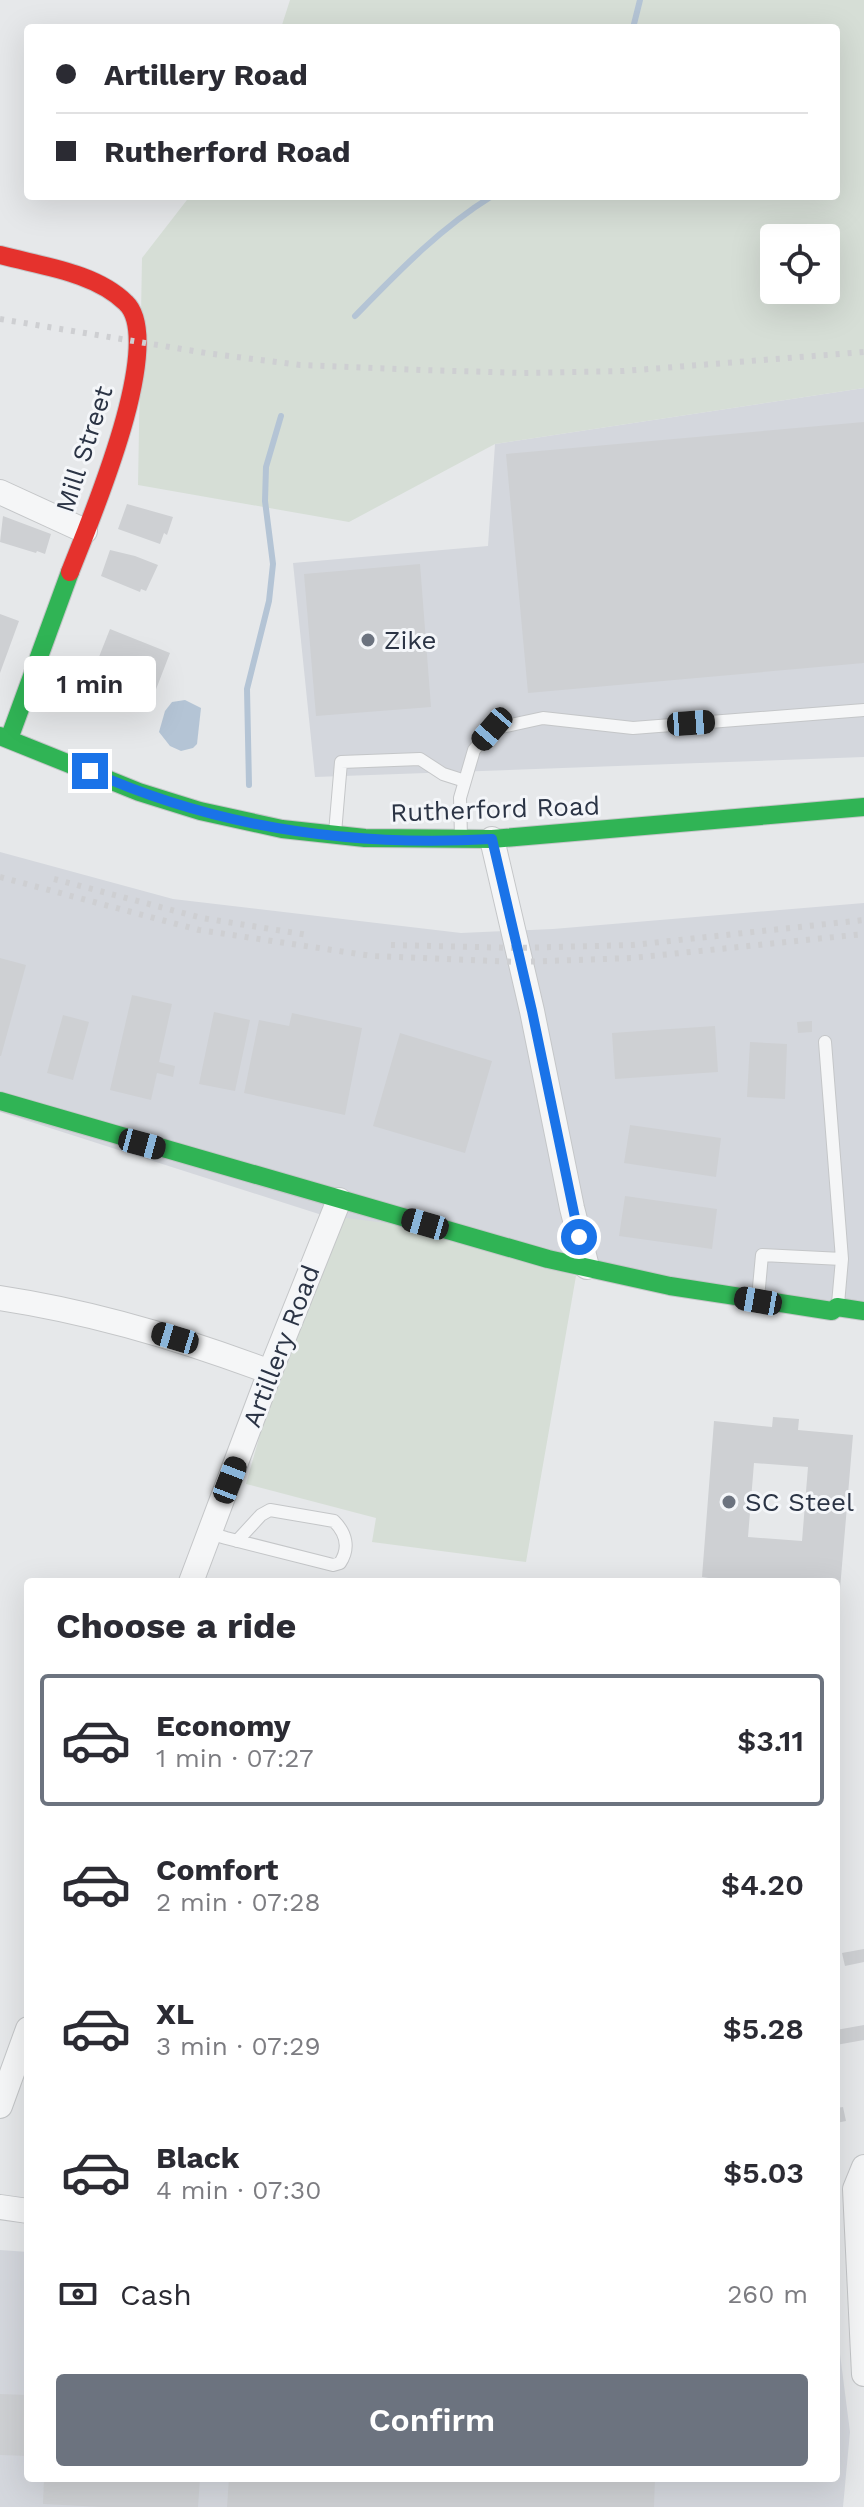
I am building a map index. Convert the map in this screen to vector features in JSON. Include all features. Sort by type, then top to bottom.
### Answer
[{"type":"street","name":"Mill Street","points":[[0,255],[99,285],[128,304],[136,315],[140,339],[137,373],[104,482],[4,738]]},
{"type":"street","points":[[0,492],[85,531]]},
{"type":"street","name":"Rutherford Road","points":[[4,738],[49,752],[158,798],[255,824],[334,836],[461,841],[864,807]]},
{"type":"street","points":[[492,839],[587,1267]]},
{"type":"street","points":[[0,1101],[84,1129],[587,1267],[645,1281],[758,1301],[832,1311],[837,1307],[864,1311]]},
{"type":"street","name":"Artillery Road","points":[[192,1578],[339,1200]]},
{"type":"street","points":[[0,1298],[41,1304],[146,1330],[204,1347],[270,1372]]},
{"type":"street","points":[[0,2106],[24,2040]]},
{"type":"street","points":[[861,2185],[864,2374]]},
{"type":"street","points":[[0,2207],[24,2210]]},
{"type":"lane","points":[[461,841],[460,798],[474,750],[492,729],[543,718],[633,728],[864,710]]},
{"type":"lane","points":[[334,836],[341,762],[420,759],[443,774],[465,781]]},
{"type":"lane","points":[[825,1042],[842,1259],[837,1307]]},
{"type":"lane","points":[[758,1301],[762,1255],[842,1259]]},
{"type":"lane","points":[[209,1533],[237,1541],[333,1565],[340,1563],[346,1547],[344,1534],[334,1521],[270,1510],[261,1515],[237,1541]]},
{"type":"shaded area","points":[[290,0],[864,0],[864,388],[495,444],[349,522],[138,485],[142,258],[187,200],[840,200],[840,24],[282,24]]},
{"type":"shaded area","points":[[864,388],[864,757],[315,777],[293,563],[488,546],[495,444]]},
{"type":"shaded area","points":[[0,852],[173,899],[461,933],[553,929],[864,903],[864,1311],[322,1215],[0,1112]]},
{"type":"shaded area","points":[[322,1215],[394,1224],[576,1276],[526,1562],[372,1542],[376,1518],[246,1484]]},
{"type":"shaded area","points":[[0,2250],[24,2252],[24,2482],[840,2482],[840,2354],[850,2432],[843,2507],[0,2507]]},
{"type":"water","points":[[185,700],[201,708],[197,744],[181,751],[170,746],[159,732],[165,711],[172,702]]},
{"type":"building","points":[[864,422],[864,663],[528,693],[506,454]]},
{"type":"building","points":[[127,504],[173,517],[167,535],[164,533],[160,544],[118,529]]},
{"type":"building","points":[[3,516],[51,534],[45,554],[0,542]]},
{"type":"building","points":[[110,550],[158,565],[146,591],[141,589],[140,592],[101,576]]},
{"type":"building","name":"Zike","points":[[420,564],[431,707],[316,716],[304,574]]},
{"type":"building","points":[[0,614],[19,621],[0,673]]},
{"type":"building","points":[[110,629],[170,653],[150,705],[89,682]]},
{"type":"building","points":[[0,958],[26,965],[1,1056],[0,1056]]},
{"type":"building","points":[[132,995],[172,1004],[159,1062],[175,1066],[173,1077],[157,1073],[151,1100],[110,1090]]},
{"type":"building","points":[[214,1012],[250,1020],[235,1091],[199,1084]]},
{"type":"building","points":[[292,1013],[362,1028],[345,1115],[244,1093],[259,1020],[289,1026]]},
{"type":"building","points":[[63,1015],[89,1022],[73,1080],[47,1073]]},
{"type":"building","points":[[812,1021],[812,1032],[798,1033],[797,1022]]},
{"type":"building","points":[[715,1026],[718,1072],[615,1079],[612,1033]]},
{"type":"building","points":[[400,1033],[492,1061],[465,1153],[373,1126]]},
{"type":"building","points":[[750,1042],[787,1044],[785,1099],[747,1097]]},
{"type":"building","points":[[630,1125],[721,1138],[716,1177],[624,1163]]},
{"type":"building","points":[[625,1196],[717,1209],[712,1249],[619,1236]]},
{"type":"building","name":"SC Steel","points":[[773,1417],[799,1419],[798,1430],[853,1435],[840,1589],[840,1578],[702,1577],[714,1421],[772,1427]],"holes":[[[754,1463],[808,1467],[802,1541],[748,1537]]]},
{"type":"building","points":[[864,1949],[864,1962],[845,1966],[842,1953]]},
{"type":"building","points":[[864,2025],[864,2040],[840,2044],[840,2029]]},
{"type":"building","points":[[840,2107],[843,2107],[846,2121],[840,2122]]},
{"type":"building","points":[[0,2394],[24,2395],[24,2456],[0,2455]]},
{"type":"building","points":[[44,2482],[200,2482],[198,2507],[43,2504]]},
{"type":"building","points":[[229,2482],[655,2482],[654,2507],[227,2507]]},
{"type":"waterway","points":[[634,24],[640,0]]},
{"type":"waterway","points":[[355,316],[403,267],[486,200]]},
{"type":"waterway","points":[[249,785],[247,689],[269,601],[273,564],[265,501],[266,467],[281,416]]},
{"type":"railway","points":[[0,319],[300,365],[423,370],[522,373],[624,371],[864,352]]},
{"type":"railway","points":[[0,877],[199,930],[372,956],[520,962],[632,958],[864,934]]},
{"type":"railway","points":[[54,879],[202,918],[308,935]]},
{"type":"railway","points":[[391,945],[517,948],[633,945],[864,920]]},
{"type":"traffic: fast","points":[[9,739],[70,572]]},
{"type":"traffic: fast","points":[[0,736],[139,792],[200,811],[282,829],[365,838],[492,839],[864,807]]},
{"type":"traffic: fast","points":[[0,1101],[548,1259],[670,1286],[832,1311],[837,1307],[864,1311]]},
{"type":"traffic: jam","points":[[0,255],[99,284],[126,303],[136,324],[137,355],[120,434],[70,572]]},
{"type":"place","name":"Zike","points":[[368,640]]},
{"type":"place","name":"SC Steel","points":[[729,1502]]},
{"type":"route","points":[[90,771],[158,798],[208,813],[304,833],[430,842],[492,839],[579,1237]]}]
